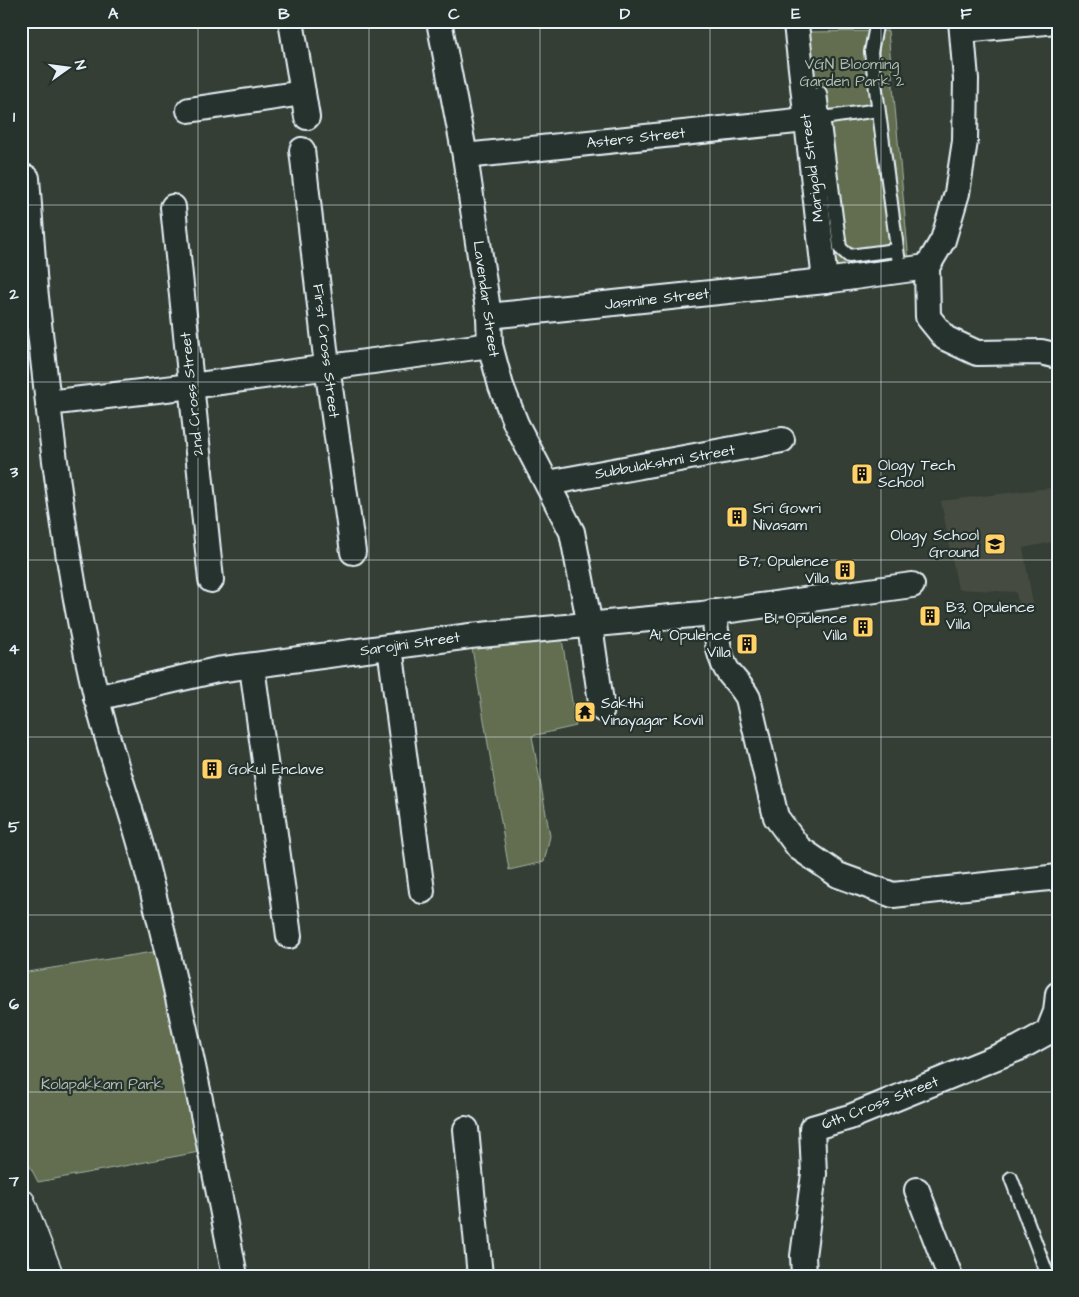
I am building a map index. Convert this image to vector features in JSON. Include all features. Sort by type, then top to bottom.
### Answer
[{"type":"street","points":[[291,21],[307,117]]},
{"type":"street","name":"Lavendar Street","points":[[439,21],[465,156],[490,316],[490,345],[501,386],[516,424],[572,532],[590,626],[602,709]]},
{"type":"street","points":[[1056,21],[962,26],[965,141],[956,193],[943,240],[927,267],[928,317],[945,338],[976,352],[1041,352],[1058,356]]},
{"type":"street","name":"Marigold Street","points":[[796,24],[814,119],[825,281]]},
{"type":"street","points":[[189,110],[303,93]]},
{"type":"street","name":"Asters Street","points":[[465,156],[814,119]]},
{"type":"street","name":"First Cross Street","points":[[302,150],[327,366],[353,552]]},
{"type":"street","points":[[27,178],[28,290],[48,403],[63,518],[86,652],[96,698],[142,850],[205,1116],[235,1276]]},
{"type":"street","name":"2nd Cross Street","points":[[174,207],[211,580]]},
{"type":"street","name":"Jasmine Street","points":[[490,316],[825,281],[898,260],[927,267]]},
{"type":"street","points":[[48,403],[191,386],[490,345]]},
{"type":"street","name":"Subbulakshmi Street","points":[[548,483],[782,440]]},
{"type":"street","name":"Sarojini Street","points":[[96,698],[217,670],[252,667],[470,636],[590,626],[720,611],[912,585]]},
{"type":"street","points":[[720,611],[722,656],[729,673],[742,687],[748,698],[776,817],[799,848],[838,875],[893,895],[1058,877]]},
{"type":"street","points":[[390,647],[422,892]]},
{"type":"street","points":[[252,667],[289,936]]},
{"type":"street","name":"6th Cross Street","points":[[804,1276],[803,1256],[814,1174],[812,1128],[850,1117],[1019,1048],[1048,1032],[1056,1012],[1058,994]]},
{"type":"street","points":[[466,1130],[480,1276]]},
{"type":"street","points":[[917,1190],[950,1276]]},
{"type":"street","points":[[21,1203],[49,1276]]},
{"type":"lane","points":[[820,93],[814,119],[840,248],[849,256],[898,260],[870,52],[877,21]]},
{"type":"lane","points":[[814,119],[878,110]]},
{"type":"lane","points":[[1011,1178],[1048,1276]]},
{"type":"shaded area","name":"Ology School Ground","points":[[1058,487],[1058,541],[1023,548],[1033,605],[1019,607],[1016,592],[958,589],[941,501]]},
{"type":"green space","name":"VGN Blooming Garden Park 2","points":[[888,31],[909,261],[835,268],[808,32]]},
{"type":"green space","points":[[560,627],[576,726],[532,736],[550,836],[544,862],[509,870],[470,636]]},
{"type":"green space","name":"Kolapakkam Park","points":[[159,951],[199,1152],[38,1182],[21,1149],[21,973]]},
{"type":"place","name":"Ology Tech School","points":[[862,474]]},
{"type":"place","name":"Sri Gowri Nivasam","points":[[737,517]]},
{"type":"place","name":"Ology School Ground","points":[[995,544]]},
{"type":"place","name":"B7, Opulence Villa","points":[[845,570]]},
{"type":"place","name":"B3, Opulence Villa","points":[[930,616]]},
{"type":"place","name":"B1, Opulence Villa","points":[[863,627]]},
{"type":"place","name":"A1, Opulence Villa","points":[[747,644]]},
{"type":"place","name":"Sakthi Vinayagar Kovil","points":[[585,712]]},
{"type":"place","name":"Gokul Enclave","points":[[212,769]]}]
